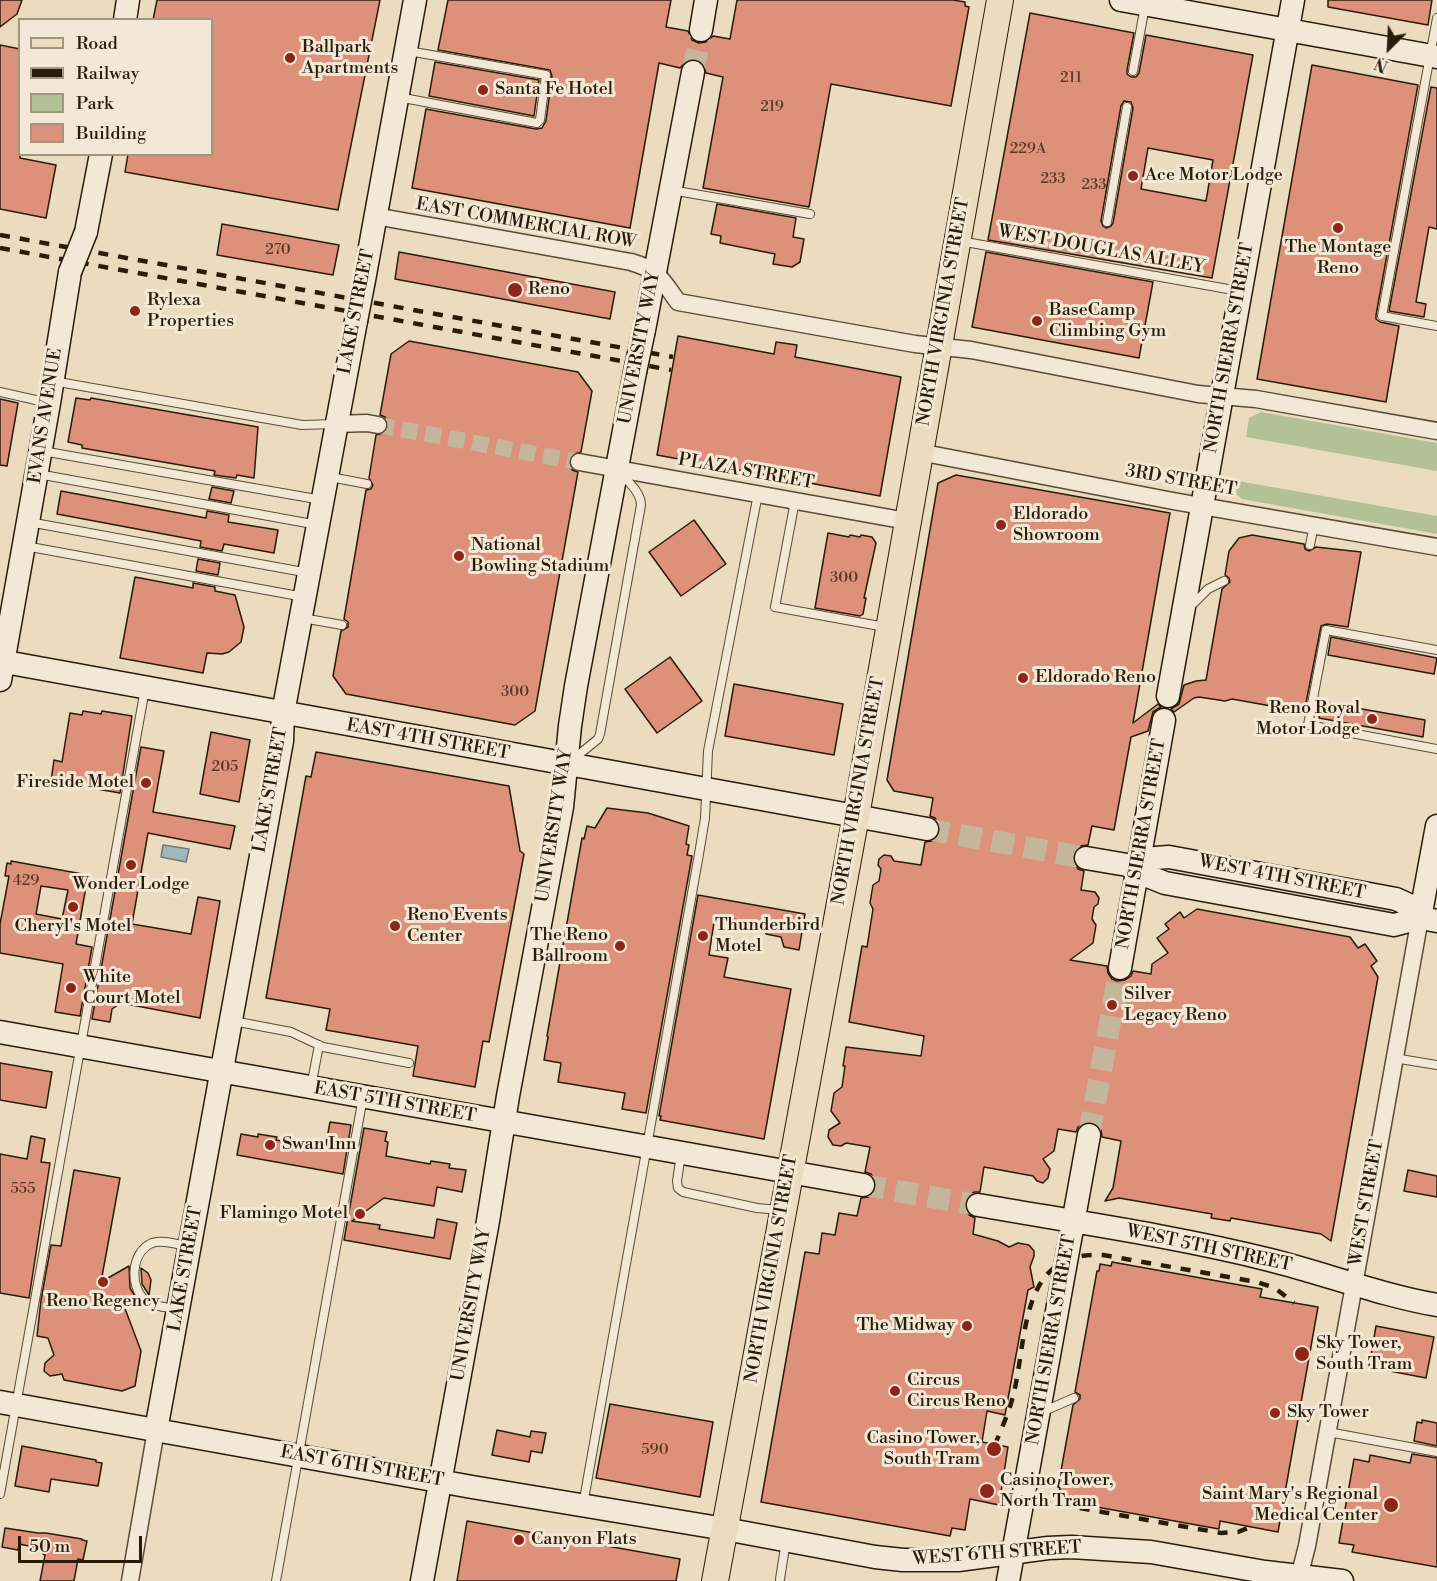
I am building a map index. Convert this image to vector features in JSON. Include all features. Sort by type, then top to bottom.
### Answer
[{"type":"main road","points":[[125,18],[128,0]]},
{"type":"main road","name":"LAKE STREET","points":[[156,1430],[282,741],[283,713],[415,0]]},
{"type":"main road","points":[[700,30],[706,0]]},
{"type":"main road","name":"NORTH VIRGINIA STREET","points":[[715,1581],[856,816],[1000,0]]},
{"type":"main road","points":[[1121,0],[1146,2],[1433,56]]},
{"type":"main road","name":"NORTH SIERRA STREET","points":[[1168,696],[1293,0]]},
{"type":"main road","name":"UNIVERSITY WAY","points":[[422,1581],[488,1221],[503,1122],[562,807],[576,686],[693,72]]},
{"type":"main road","name":"EVANS AVENUE","points":[[1,668],[25,546],[65,294],[70,272],[86,232],[101,156]]},
{"type":"main road","name":"EAST 4TH STREET","points":[[1,668],[145,688],[856,816]]},
{"type":"main road","name":"NORTH SIERRA STREET","points":[[1120,968],[1164,720]]},
{"type":"main road","points":[[856,816],[927,829]]},
{"type":"main road","name":"WEST STREET","points":[[1428,919],[1437,831]]},
{"type":"main road","name":"WEST 4TH STREET","points":[[1086,858],[1139,867],[1149,877],[1165,883],[1394,925],[1428,919]]},
{"type":"main road","name":"EAST 5TH STREET","points":[[0,1032],[790,1172]]},
{"type":"main road","name":"NORTH SIERRA STREET","points":[[1008,1581],[1089,1135]]},
{"type":"main road","points":[[790,1172],[863,1185]]},
{"type":"main road","name":"WEST 5TH STREET","points":[[978,1205],[1237,1252],[1353,1283],[1378,1292],[1437,1305]]},
{"type":"main road","name":"EAST 6TH STREET","points":[[8,1403],[440,1481],[725,1529]]},
{"type":"main road","name":"WEST 6TH STREET","points":[[725,1529],[852,1553],[903,1560],[958,1560],[1071,1547],[1151,1552],[1299,1578],[1342,1581]]},
{"type":"street","name":"EAST COMMERCIAL ROW","points":[[375,216],[631,262],[655,271]]},
{"type":"street","points":[[655,271],[678,302],[904,342],[971,350],[1186,392],[1222,395],[1437,431]]},
{"type":"street","points":[[336,424],[378,425]]},
{"type":"street","name":"3RD STREET","points":[[920,452],[1437,547]]},
{"type":"street","name":"PLAZA STREET","points":[[579,462],[907,521]]},
{"type":"street","name":"WEST STREET","points":[[1299,1578],[1328,1432],[1394,1058],[1428,919]]},
{"type":"street","name":"LAKE STREET","points":[[130,1581],[156,1430]]},
{"type":"lane","points":[[1133,71],[1146,2]]},
{"type":"lane","points":[[1437,18],[1433,56],[1382,316],[1437,326]]},
{"type":"lane","points":[[397,97],[537,123],[540,120],[546,75],[406,50]]},
{"type":"lane","points":[[1107,222],[1127,107]]},
{"type":"lane","points":[[671,190],[810,214]]},
{"type":"lane","name":"WEST DOUGLAS ALLEY","points":[[957,240],[1100,262],[1239,291]]},
{"type":"lane","points":[[0,392],[51,392],[302,425],[336,424]]},
{"type":"lane","points":[[41,450],[322,501]]},
{"type":"lane","points":[[566,765],[598,739],[600,734],[641,505],[637,492],[617,469]]},
{"type":"lane","points":[[37,474],[318,525]]},
{"type":"lane","points":[[327,476],[368,484]]},
{"type":"lane","points":[[583,1505],[705,818],[708,751],[758,494]]},
{"type":"lane","points":[[795,501],[776,607],[888,628]]},
{"type":"lane","points":[[29,522],[309,573]]},
{"type":"lane","points":[[1310,545],[1314,525]]},
{"type":"lane","points":[[25,546],[303,607],[342,625]]},
{"type":"lane","points":[[1182,615],[1208,589],[1224,581]]},
{"type":"lane","points":[[1437,650],[1326,630],[1308,725],[1437,749]]},
{"type":"lane","points":[[0,1494],[8,1403],[61,1128],[80,1046],[145,688]]},
{"type":"lane","points":[[230,1021],[291,1032],[319,1045],[409,1063]]},
{"type":"lane","points":[[311,1088],[319,1045]]},
{"type":"lane","points":[[1394,1058],[1437,1065]]},
{"type":"lane","points":[[276,1581],[363,1097]]},
{"type":"lane","points":[[681,1154],[677,1181],[678,1188],[683,1192],[782,1211]]},
{"type":"lane","points":[[178,1310],[153,1305],[139,1293],[135,1272],[136,1262],[142,1251],[152,1243],[190,1247]]},
{"type":"lane","points":[[1039,1413],[1074,1398]]},
{"type":"lane","points":[[1328,1432],[1437,1452]]},
{"type":"lane","points":[[780,1579],[786,1540]]},
{"type":"green space","points":[[1261,412],[1437,443],[1437,471],[1246,437],[1249,418]]},
{"type":"green space","points":[[1238,481],[1437,516],[1437,534],[1242,499],[1236,494]]},
{"type":"water","points":[[163,845],[189,849],[186,862],[161,857]]},
{"type":"building","points":[[0,0],[22,0],[17,14],[0,27]]},
{"type":"building","points":[[157,0],[380,0],[338,210],[125,172],[128,156],[213,156],[213,18],[153,18]]},
{"type":"building","points":[[448,0],[671,0],[666,27],[688,31],[692,40],[699,43],[706,42],[713,36],[730,39],[737,0],[953,0],[965,2],[965,6],[969,7],[951,106],[831,84],[809,207],[703,188],[723,77],[706,73],[702,62],[696,59],[688,60],[680,68],[659,63],[630,228],[412,188],[426,109],[536,129],[542,128],[546,121],[552,76],[550,70],[438,50]]},
{"type":"building","points":[[1328,0],[1432,0],[1428,25],[1328,7]]},
{"type":"building","points":[[1030,13],[1134,33],[1127,70],[1127,74],[1131,77],[1136,77],[1139,73],[1146,35],[1253,55],[1212,278],[988,240]],"holes":[[[1124,101],[1131,102],[1133,108],[1113,223],[1106,228],[1101,221],[1121,106]],[[1148,148],[1213,160],[1206,201],[1141,189]]]},
{"type":"building","points":[[0,45],[18,49],[18,156],[56,165],[46,218],[0,209]]},
{"type":"building","name":"Santa Fe Hotel","points":[[435,62],[539,80],[534,116],[429,96]]},
{"type":"building","name":"The Montage Reno","points":[[1312,65],[1418,85],[1376,315],[1376,319],[1380,322],[1399,326],[1386,402],[1257,379]]},
{"type":"building","points":[[1431,87],[1437,88],[1437,229],[1429,227],[1416,302],[1426,304],[1424,317],[1389,311]]},
{"type":"building","points":[[717,204],[796,218],[793,237],[804,239],[800,262],[792,267],[773,264],[775,254],[720,243],[721,236],[711,234]]},
{"type":"building","points":[[222,224],[339,245],[333,275],[217,255]]},
{"type":"building","name":"Reno","points":[[399,252],[615,292],[610,319],[395,279]]},
{"type":"building","points":[[986,252],[1153,282],[1139,358],[972,327]]},
{"type":"building","points":[[678,336],[774,354],[776,342],[797,345],[795,357],[901,377],[880,496],[657,455]]},
{"type":"building","name":"National Bowling Stadium","points":[[409,341],[578,372],[592,391],[581,452],[571,455],[569,461],[572,470],[578,472],[535,711],[515,725],[346,694],[333,676],[341,631],[348,627],[348,622],[344,619],[366,490],[371,489],[373,485],[369,478],[376,435],[386,432],[388,426],[385,417],[380,415],[391,354]]},
{"type":"building","points":[[76,398],[90,400],[91,398],[258,427],[254,478],[214,475],[215,471],[82,448],[82,445],[68,442]]},
{"type":"building","points":[[0,399],[18,403],[7,466],[0,465]]},
{"type":"building","points":[[956,475],[1170,513],[1133,723],[1158,704],[1161,707],[1153,712],[1148,731],[1131,737],[1114,830],[1092,826],[1088,845],[1075,850],[1073,855],[1078,869],[1084,871],[1081,890],[1095,892],[1099,898],[1098,904],[1094,907],[1092,919],[1096,925],[1093,943],[1070,960],[1107,966],[1112,979],[1117,981],[1125,980],[1131,976],[1133,971],[1151,974],[1152,964],[1168,953],[1157,938],[1169,929],[1165,924],[1180,912],[1184,918],[1197,909],[1350,937],[1358,948],[1365,944],[1377,961],[1371,966],[1378,977],[1331,1241],[1321,1234],[1231,1218],[1230,1221],[1211,1218],[1212,1214],[1119,1198],[1105,1201],[1113,1188],[1121,1141],[1102,1137],[1098,1125],[1092,1122],[1084,1123],[1078,1127],[1076,1132],[1058,1129],[1054,1151],[1043,1159],[1050,1169],[1048,1178],[1043,1183],[1037,1181],[1033,1176],[984,1167],[980,1192],[974,1192],[968,1196],[965,1203],[965,1209],[969,1215],[975,1218],[973,1234],[998,1241],[1009,1247],[1018,1243],[1029,1245],[1034,1251],[1030,1267],[1034,1287],[1028,1290],[1005,1415],[987,1411],[982,1442],[1008,1447],[999,1505],[970,1499],[965,1530],[952,1528],[950,1536],[761,1502],[805,1252],[819,1254],[822,1233],[835,1235],[839,1213],[857,1216],[861,1198],[873,1194],[876,1188],[871,1174],[865,1172],[870,1147],[846,1143],[841,1146],[833,1145],[828,1137],[829,1130],[840,1123],[831,1111],[834,1093],[842,1087],[846,1047],[921,1056],[924,1036],[849,1022],[862,946],[867,947],[873,909],[870,903],[873,885],[879,881],[881,869],[878,865],[879,859],[884,855],[891,856],[894,861],[921,865],[925,842],[938,837],[940,832],[939,824],[935,818],[930,816],[933,798],[894,791],[887,780],[938,483]]},
{"type":"building","points":[[212,487],[234,491],[231,503],[209,499]]},
{"type":"building","points":[[61,491],[206,518],[207,511],[229,515],[228,522],[278,530],[274,553],[224,544],[222,551],[200,547],[201,541],[57,514]]},
{"type":"building","points":[[694,520],[726,564],[681,596],[649,552]]},
{"type":"building","points":[[828,533],[849,537],[850,535],[860,537],[861,535],[872,537],[876,543],[864,598],[866,598],[863,614],[860,616],[815,608]]},
{"type":"building","points":[[1252,535],[1304,544],[1305,549],[1309,551],[1316,547],[1361,552],[1348,627],[1327,624],[1321,626],[1305,708],[1299,711],[1232,699],[1225,701],[1199,697],[1174,712],[1171,709],[1179,704],[1184,685],[1206,680],[1222,589],[1230,582],[1225,575],[1229,551],[1239,538]]},
{"type":"building","points":[[198,559],[220,563],[218,575],[196,571]]},
{"type":"building","points":[[135,577],[193,588],[193,583],[215,587],[215,591],[235,595],[244,627],[241,642],[229,652],[207,653],[203,673],[120,658]]},
{"type":"building","points":[[1331,637],[1437,658],[1434,674],[1328,655]]},
{"type":"building","points":[[670,657],[702,701],[657,733],[625,689]]},
{"type":"building","points":[[734,684],[843,704],[834,755],[725,736]]},
{"type":"building","name":"Reno Royal Motor Lodge","points":[[1322,702],[1425,720],[1423,737],[1319,718]]},
{"type":"building","points":[[83,711],[101,714],[102,711],[132,716],[120,793],[51,781],[54,760],[62,762],[70,713],[82,715]]},
{"type":"building","points":[[211,732],[250,740],[239,802],[200,794]]},
{"type":"building","points":[[141,747],[164,751],[153,812],[235,826],[230,849],[148,833],[132,924],[191,934],[198,897],[220,901],[200,1018],[121,1003],[112,1009],[110,1022],[92,1019]]},
{"type":"building","name":"Reno Events Center","points":[[316,752],[509,786],[520,851],[524,854],[489,1042],[483,1041],[475,1087],[413,1076],[418,1046],[326,1030],[330,1009],[266,998],[306,776],[311,777]]},
{"type":"building","name":"The Reno Ballroom","points":[[607,808],[648,813],[689,826],[687,855],[692,856],[646,1113],[622,1109],[625,1093],[558,1082],[561,1063],[544,1060],[582,838],[584,839],[587,826],[595,828]]},
{"type":"building","points":[[11,861],[88,875],[76,944],[92,947],[80,1016],[55,1012],[63,964],[0,953],[0,924],[9,876],[5,876],[7,863],[11,864]],"holes":[[[41,886],[68,890],[62,919],[36,914]]]},
{"type":"building","points":[[698,895],[805,914],[799,950],[784,947],[781,937],[766,934],[767,925],[715,916],[709,955],[728,958],[724,977],[791,989],[764,1139],[660,1120]]},
{"type":"building","points":[[0,1063],[52,1072],[46,1108],[0,1100]]},
{"type":"building","name":"Swan Inn","points":[[330,1122],[351,1125],[343,1174],[237,1155],[241,1134],[277,1137],[276,1140],[325,1149]]},
{"type":"building","points":[[364,1128],[387,1132],[386,1156],[430,1164],[431,1161],[450,1164],[449,1168],[466,1170],[462,1192],[437,1187],[434,1206],[384,1198],[352,1221],[380,1225],[379,1229],[434,1238],[437,1219],[457,1223],[450,1259],[344,1240]]},
{"type":"building","points":[[31,1136],[45,1139],[41,1162],[50,1163],[29,1298],[0,1293],[0,1154],[27,1159]]},
{"type":"building","name":"Reno Regency","points":[[74,1170],[120,1178],[101,1282],[129,1266],[130,1288],[139,1303],[124,1306],[141,1351],[135,1386],[122,1391],[64,1380],[62,1374],[50,1376],[44,1371],[45,1363],[54,1355],[48,1338],[37,1336],[41,1300],[51,1245],[61,1246]]},
{"type":"building","points":[[1408,1170],[1437,1176],[1437,1197],[1404,1191]]},
{"type":"building","points":[[1112,1262],[1262,1289],[1260,1297],[1318,1307],[1278,1532],[1220,1521],[1219,1529],[1069,1502],[1070,1496],[1059,1495],[1060,1488],[1058,1487],[1073,1405],[1080,1399],[1080,1395],[1075,1392],[1097,1271],[1099,1271],[1100,1264],[1111,1266]]},
{"type":"building","points":[[141,1268],[148,1273],[151,1280],[149,1295],[142,1284]]},
{"type":"building","points":[[1376,1326],[1434,1337],[1426,1378],[1369,1367]]},
{"type":"building","points":[[610,1404],[713,1422],[700,1497],[596,1478]]},
{"type":"building","points":[[1422,1420],[1437,1423],[1437,1446],[1414,1441],[1417,1422],[1422,1423]]},
{"type":"building","points":[[497,1430],[530,1437],[531,1431],[546,1433],[542,1453],[531,1451],[529,1462],[492,1455]]},
{"type":"building","points":[[22,1446],[102,1463],[98,1486],[51,1479],[49,1492],[15,1486]]},
{"type":"building","name":"Saint Mary's Regional Medical Center","points":[[1412,1454],[1437,1458],[1437,1567],[1352,1552],[1354,1545],[1339,1543],[1354,1459],[1369,1462],[1370,1455],[1410,1463]]},
{"type":"building","name":"Canyon Flats","points":[[467,1521],[680,1559],[676,1581],[457,1581]]},
{"type":"building","points":[[5,1528],[87,1541],[83,1560],[78,1559],[74,1581],[40,1581],[44,1549],[19,1544],[18,1550],[2,1547]]},
{"type":"tunnel","points":[[693,72],[701,30]]},
{"type":"tunnel","points":[[378,425],[579,462]]},
{"type":"tunnel","points":[[927,829],[1086,858]]},
{"type":"tunnel","points":[[1089,1135],[1120,968]]},
{"type":"tunnel","points":[[863,1185],[978,1205]]},
{"type":"railway","points":[[0,235],[673,357]]},
{"type":"railway","points":[[0,248],[671,370]]},
{"type":"railway","points":[[995,1445],[1013,1396],[1032,1302],[1041,1282],[1055,1267],[1075,1257],[1103,1255],[1257,1282],[1275,1288],[1294,1303]]},
{"type":"railway","points":[[1001,1494],[1221,1533],[1238,1532],[1250,1527]]},
{"type":"place","name":"Ballpark Apartments","points":[[290,58]]},
{"type":"place","name":"Santa Fe Hotel","points":[[483,90]]},
{"type":"place","name":"Ace Motor Lodge","points":[[1133,176]]},
{"type":"place","name":"The Montage Reno","points":[[1338,228]]},
{"type":"place","name":"Reno","points":[[515,290]]},
{"type":"place","name":"Rylexa Properties","points":[[135,311]]},
{"type":"place","name":"BaseCamp Climbing Gym","points":[[1037,321]]},
{"type":"place","name":"Eldorado Showroom","points":[[1001,525]]},
{"type":"place","name":"National Bowling Stadium","points":[[459,556]]},
{"type":"place","name":"Eldorado Reno","points":[[1023,678]]},
{"type":"place","name":"Reno Royal Motor Lodge","points":[[1372,719]]},
{"type":"place","name":"Fireside Motel","points":[[146,783]]},
{"type":"place","name":"Wonder Lodge","points":[[131,865]]},
{"type":"place","name":"Cheryl's Motel","points":[[73,907]]},
{"type":"place","name":"Reno Events Center","points":[[395,926]]},
{"type":"place","name":"Thunderbird Motel","points":[[703,936]]},
{"type":"place","name":"The Reno Ballroom","points":[[620,946]]},
{"type":"place","name":"White Court Motel","points":[[71,988]]},
{"type":"place","name":"Silver Legacy Reno","points":[[1112,1005]]},
{"type":"place","name":"Swan Inn","points":[[270,1145]]},
{"type":"place","name":"Flamingo Motel","points":[[360,1214]]},
{"type":"place","name":"Reno Regency","points":[[103,1282]]},
{"type":"place","name":"The Midway","points":[[967,1326]]},
{"type":"place","name":"Sky Tower, South Tram","points":[[1302,1354]]},
{"type":"place","name":"Circus Circus Reno","points":[[895,1391]]},
{"type":"place","name":"Sky Tower","points":[[1275,1413]]},
{"type":"place","name":"Casino Tower, South Tram","points":[[994,1449]]},
{"type":"place","name":"Casino Tower, North Tram","points":[[987,1491]]},
{"type":"place","name":"Saint Mary's Regional Medical Center","points":[[1391,1505]]},
{"type":"place","name":"Canyon Flats","points":[[519,1540]]}]
